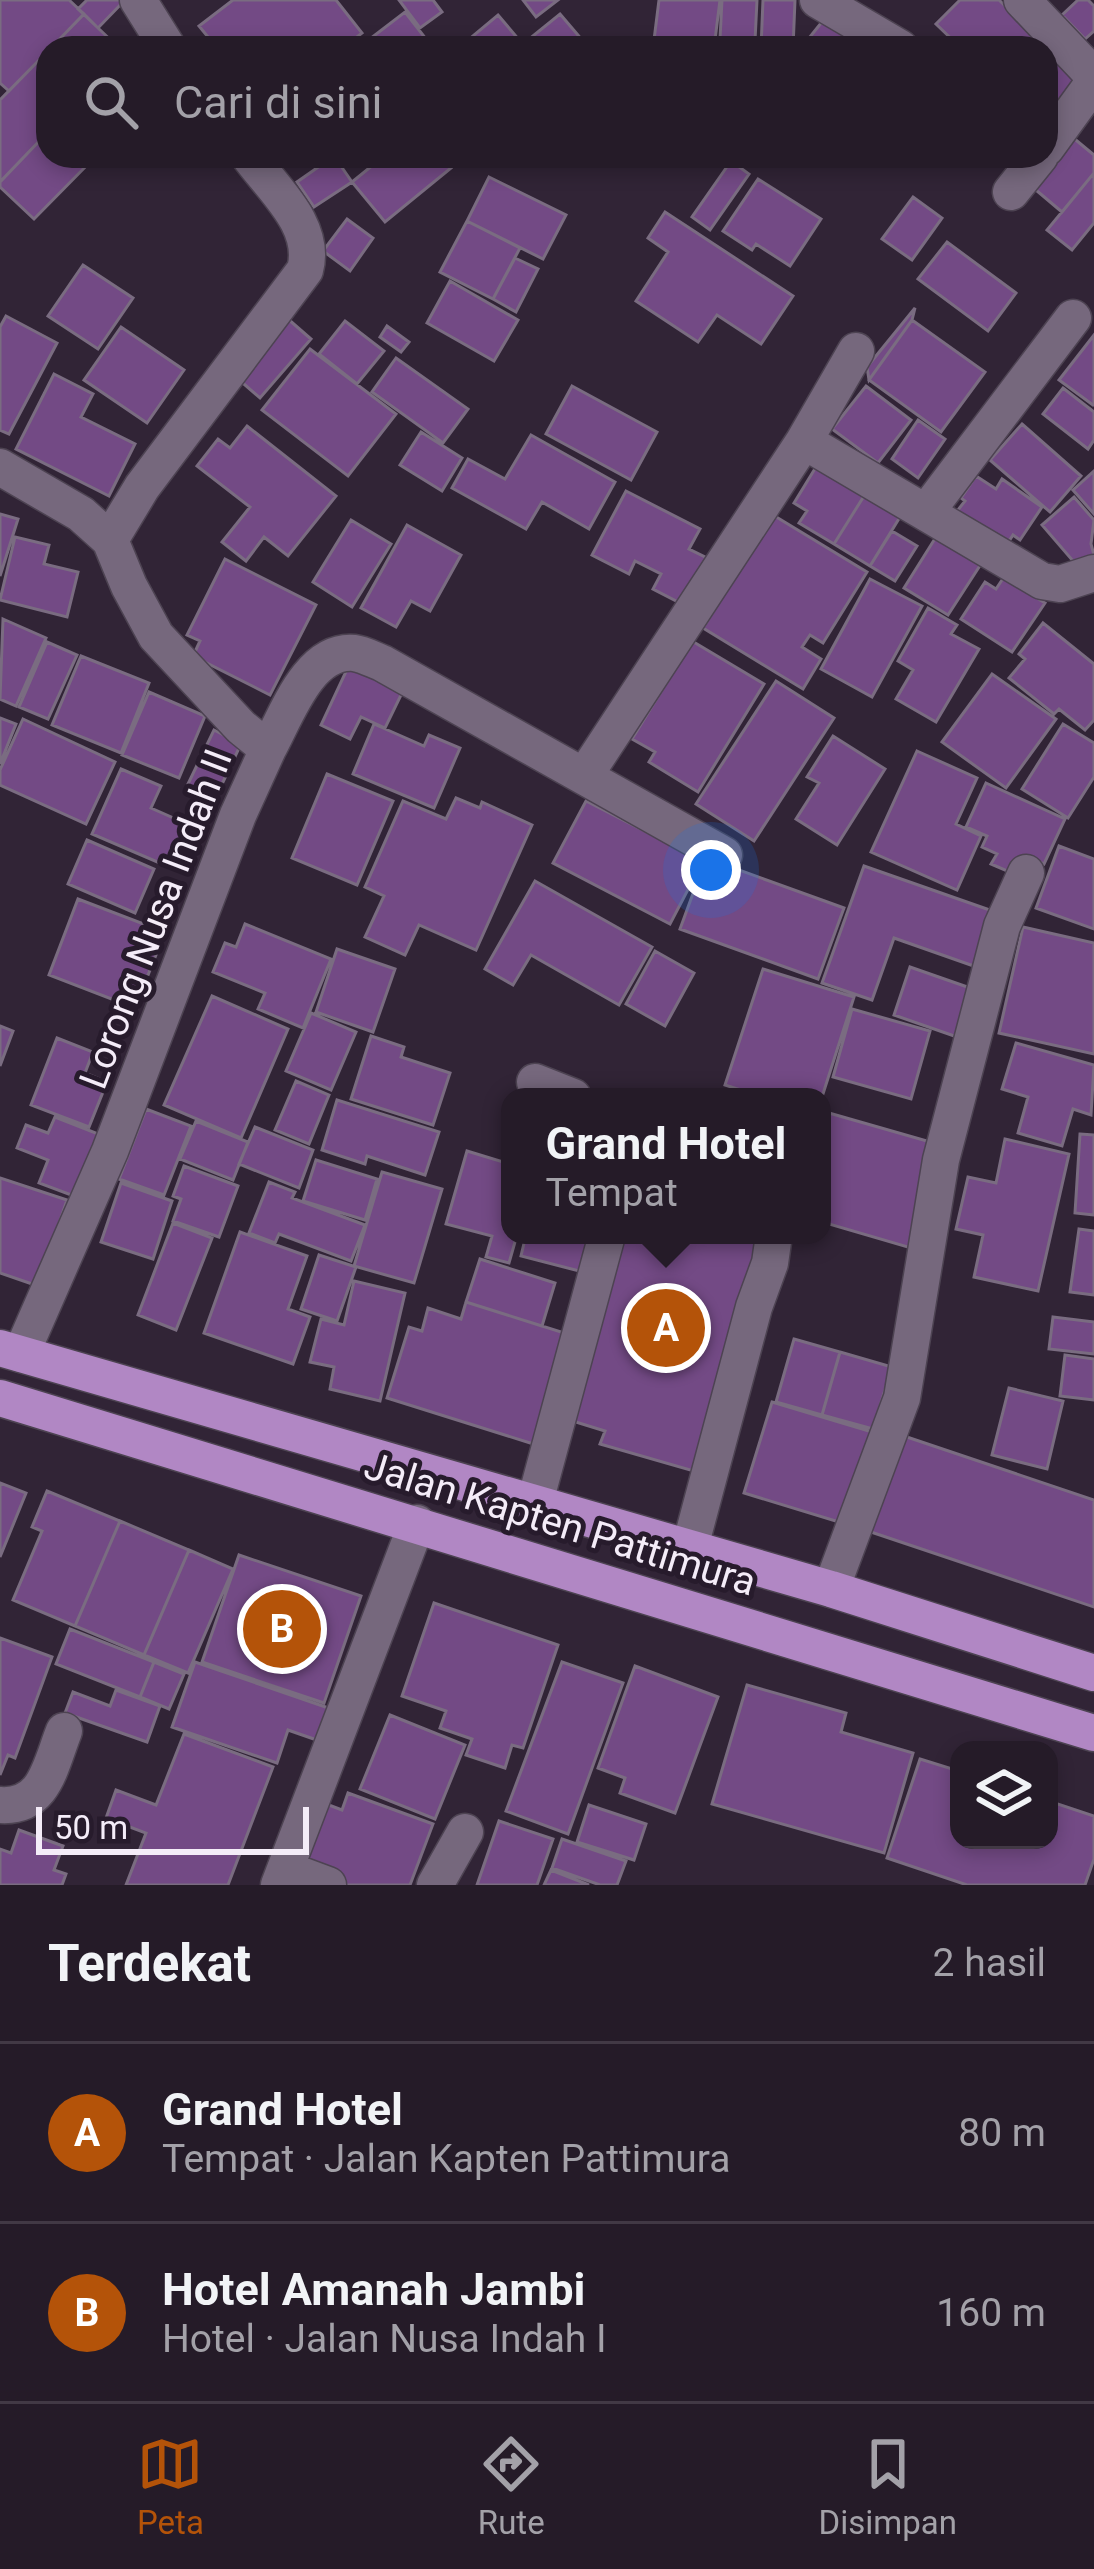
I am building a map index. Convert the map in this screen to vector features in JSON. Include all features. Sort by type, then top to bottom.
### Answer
[{"type":"main road","name":"Jalan Kapten Pattimura","points":[[11,1351],[690,1547],[1094,1673]]},
{"type":"main road","name":"Jalan Kapten Pattimura","points":[[0,1398],[1094,1733]]},
{"type":"street","points":[[138,0],[160,36]]},
{"type":"street","points":[[818,0],[880,36]]},
{"type":"street","points":[[1022,0],[1048,36]]},
{"type":"street","points":[[1058,50],[1090,94],[1058,133]]},
{"type":"street","points":[[110,539],[142,487],[305,270],[310,254],[308,235],[258,168]]},
{"type":"street","points":[[1011,192],[1030,168]]},
{"type":"street","points":[[927,511],[1073,317]]},
{"type":"street","points":[[585,775],[804,442],[856,351]]},
{"type":"street","points":[[804,442],[1042,581],[1060,584],[1094,573]]},
{"type":"street","name":"Lorong Nusa Indah II","points":[[0,467],[81,514],[110,539],[157,636],[241,727],[268,749],[238,815],[110,1151],[11,1351]]},
{"type":"street","points":[[268,749],[307,679],[326,659],[354,653],[382,664],[724,855]]},
{"type":"street","points":[[831,1589],[902,1397],[941,1160],[1002,926],[1026,874]]},
{"type":"street","points":[[536,1082],[551,1088]]},
{"type":"street","points":[[536,1502],[605,1244]]},
{"type":"street","points":[[690,1547],[772,1244]]},
{"type":"street","points":[[328,1885],[282,1877],[417,1523]]},
{"type":"street","points":[[0,1804],[18,1806],[38,1793],[64,1732]]},
{"type":"street","points":[[435,1885],[465,1832]]},
{"type":"building","points":[[0,0],[69,0],[84,14],[63,36],[36,36],[36,63],[9,91],[0,83]]},
{"type":"building","points":[[87,0],[125,0],[98,28],[78,9]]},
{"type":"building","points":[[233,0],[336,0],[362,33],[207,36],[199,26]]},
{"type":"building","points":[[399,0],[433,0],[442,12],[420,28]]},
{"type":"building","points":[[523,0],[558,0],[536,17]]},
{"type":"building","points":[[659,0],[720,0],[716,36],[654,36]]},
{"type":"building","points":[[722,0],[757,0],[755,36],[720,36]]},
{"type":"building","points":[[763,0],[795,0],[794,36],[762,36]]},
{"type":"building","points":[[960,0],[999,0],[1036,36],[948,36],[936,24]]},
{"type":"building","points":[[1078,0],[1094,6],[1094,31],[1085,39],[1062,15]]},
{"type":"building","points":[[405,12],[424,36],[374,36]]},
{"type":"building","points":[[84,14],[106,36],[63,36]]},
{"type":"building","points":[[560,14],[579,36],[533,36]]},
{"type":"building","points":[[498,15],[516,36],[473,36]]},
{"type":"building","points":[[826,17],[849,36],[811,36]]},
{"type":"building","points":[[1058,57],[1082,80],[1058,105]]},
{"type":"building","points":[[36,63],[36,144],[0,182],[0,100]]},
{"type":"building","points":[[1071,136],[1094,155],[1094,173],[1062,212],[1030,185],[1044,168],[1058,168],[1058,152]]},
{"type":"building","points":[[36,144],[36,168],[84,168],[34,219],[0,182]]},
{"type":"building","points":[[317,168],[342,168],[352,182],[314,207],[297,182]]},
{"type":"building","points":[[369,168],[451,168],[385,222],[352,182]]},
{"type":"building","points":[[726,168],[741,168],[749,174],[710,230],[692,217]]},
{"type":"building","points":[[1094,173],[1094,223],[1072,250],[1047,230]]},
{"type":"building","points":[[489,177],[566,215],[543,259],[467,221]]},
{"type":"building","points":[[758,179],[821,219],[790,266],[756,244],[752,250],[723,231]]},
{"type":"building","points":[[913,197],[942,218],[912,260],[882,239]]},
{"type":"building","points":[[665,212],[793,296],[761,344],[717,315],[698,342],[636,301],[668,252],[648,238]]},
{"type":"building","points":[[347,219],[373,238],[350,271],[323,251]]},
{"type":"building","points":[[467,221],[520,248],[493,299],[440,272]]},
{"type":"building","points":[[947,242],[1016,293],[988,331],[918,279]]},
{"type":"building","points":[[515,258],[538,269],[516,312],[493,299]]},
{"type":"building","points":[[83,265],[133,298],[98,349],[48,316]]},
{"type":"building","points":[[450,281],[518,320],[494,361],[427,323]]},
{"type":"building","points":[[915,308],[912,320],[869,380],[867,367]]},
{"type":"building","points":[[6,316],[57,343],[9,434],[0,430],[0,327]]},
{"type":"building","points":[[288,319],[311,339],[260,398],[237,378]]},
{"type":"building","points":[[912,320],[985,372],[941,432],[869,380]]},
{"type":"building","points":[[345,321],[384,351],[357,384],[319,354]]},
{"type":"building","points":[[387,326],[409,342],[401,352],[380,337]]},
{"type":"building","points":[[121,327],[184,370],[147,423],[84,380]]},
{"type":"building","points":[[1094,335],[1094,404],[1093,405],[1059,380]]},
{"type":"building","points":[[310,349],[396,414],[348,476],[262,410]]},
{"type":"building","points":[[396,358],[468,409],[443,443],[372,392]]},
{"type":"building","points":[[54,374],[93,394],[81,417],[135,444],[109,496],[16,449]]},
{"type":"building","points":[[572,386],[657,432],[631,480],[546,434]]},
{"type":"building","points":[[866,386],[911,420],[878,463],[832,429]]},
{"type":"building","points":[[1063,388],[1094,412],[1094,440],[1088,449],[1043,414]]},
{"type":"building","points":[[918,420],[945,439],[918,478],[892,459]]},
{"type":"building","points":[[1022,424],[1081,476],[1050,512],[990,460]]},
{"type":"building","points":[[247,426],[336,496],[288,556],[264,537],[246,561],[222,542],[250,507],[197,466],[218,439],[230,448]]},
{"type":"building","points":[[421,432],[462,458],[442,491],[400,465]]},
{"type":"building","points":[[531,435],[615,482],[589,529],[542,502],[526,529],[452,488],[468,459],[505,479]]},
{"type":"building","points":[[816,467],[864,496],[834,544],[799,523],[807,511],[794,503]]},
{"type":"building","points":[[1094,471],[1094,514],[1073,490]]},
{"type":"building","points":[[976,476],[996,489],[1002,479],[1042,507],[1020,540],[1013,535],[1004,549],[954,515]]},
{"type":"building","points":[[626,491],[700,529],[689,549],[707,558],[682,604],[653,589],[661,574],[635,561],[629,574],[592,555]]},
{"type":"building","points":[[864,496],[900,517],[870,566],[834,544]]},
{"type":"building","points":[[1074,497],[1094,520],[1094,555],[1079,568],[1042,525]]},
{"type":"building","points":[[0,514],[18,519],[0,576]]},
{"type":"building","points":[[773,515],[867,572],[823,643],[810,635],[802,647],[821,659],[803,689],[703,628]]},
{"type":"building","points":[[351,520],[391,544],[352,607],[313,582]]},
{"type":"building","points":[[407,525],[461,555],[430,611],[411,601],[396,627],[361,608]]},
{"type":"building","points":[[892,531],[917,546],[895,581],[870,566]]},
{"type":"building","points":[[15,537],[49,545],[44,564],[78,572],[67,617],[0,600]]},
{"type":"building","points":[[936,537],[981,564],[948,615],[904,588]]},
{"type":"building","points":[[225,559],[316,605],[270,695],[193,656],[200,641],[187,635]]},
{"type":"building","points":[[1004,577],[1045,603],[1012,652],[961,619],[985,582],[996,589]]},
{"type":"building","points":[[870,579],[922,606],[872,697],[821,669]]},
{"type":"building","points":[[928,608],[957,625],[951,634],[979,649],[936,722],[896,699],[913,670],[898,661]]},
{"type":"building","points":[[3,619],[46,638],[16,706],[0,699]]},
{"type":"building","points":[[1043,623],[1094,664],[1094,720],[1085,730],[1059,709],[1054,714],[1009,678],[1025,659],[1019,654]]},
{"type":"building","points":[[692,641],[764,684],[698,792],[649,762],[655,752],[632,739]]},
{"type":"building","points":[[47,642],[77,655],[48,719],[19,707]]},
{"type":"building","points":[[81,656],[149,683],[121,753],[52,725]]},
{"type":"building","points":[[349,665],[403,691],[385,728],[361,717],[350,739],[321,725]]},
{"type":"building","points":[[992,674],[1056,719],[1006,788],[942,742]]},
{"type":"building","points":[[776,681],[834,718],[754,841],[696,804]]},
{"type":"building","points":[[149,692],[205,716],[179,778],[122,755]]},
{"type":"building","points":[[0,718],[16,724],[0,764]]},
{"type":"building","points":[[23,719],[115,762],[86,824],[0,785],[0,770]]},
{"type":"building","points":[[374,724],[424,746],[429,735],[460,748],[434,808],[353,774]]},
{"type":"building","points":[[1063,724],[1094,743],[1094,777],[1068,818],[1022,789]]},
{"type":"building","points":[[214,730],[241,744],[215,799],[187,786]]},
{"type":"building","points":[[833,736],[885,769],[837,845],[796,819],[819,783],[807,777]]},
{"type":"building","points":[[917,751],[977,778],[956,824],[981,836],[957,890],[871,852]]},
{"type":"building","points":[[121,769],[161,786],[151,808],[187,824],[169,867],[92,834]]},
{"type":"building","points":[[327,774],[393,801],[357,885],[292,858]]},
{"type":"building","points":[[986,783],[1065,819],[1044,864],[1039,862],[1019,876],[991,864],[997,854],[982,847],[987,836],[966,827]]},
{"type":"building","points":[[456,798],[480,808],[482,802],[532,825],[476,950],[419,925],[405,955],[365,937],[384,896],[365,887],[403,801],[446,819]]},
{"type":"building","points":[[586,801],[703,861],[670,924],[553,863]]},
{"type":"building","points":[[87,840],[154,869],[135,913],[68,884]]},
{"type":"building","points":[[1059,846],[1094,859],[1094,929],[1036,908]]},
{"type":"building","points":[[706,858],[844,908],[818,979],[680,929]]},
{"type":"building","points":[[864,866],[1004,915],[985,970],[894,938],[872,1000],[822,983]]},
{"type":"building","points":[[535,881],[652,947],[619,1005],[531,955],[513,985],[485,969]]},
{"type":"building","points":[[78,899],[165,932],[135,1008],[49,975]]},
{"type":"building","points":[[245,924],[331,959],[303,1028],[258,1009],[265,993],[213,972],[225,943],[236,947]]},
{"type":"building","points":[[1023,927],[1094,943],[1094,1054],[999,1033]]},
{"type":"building","points":[[337,949],[395,969],[373,1032],[316,1012]]},
{"type":"building","points":[[655,951],[694,973],[665,1026],[626,1004]]},
{"type":"building","points":[[910,967],[976,990],[960,1038],[894,1015]]},
{"type":"building","points":[[763,969],[854,997],[825,1088],[725,1085]]},
{"type":"building","points":[[212,996],[288,1029],[241,1138],[164,1105]]},
{"type":"building","points":[[852,1009],[930,1031],[911,1099],[833,1077]]},
{"type":"building","points":[[311,1013],[356,1032],[331,1090],[286,1071]]},
{"type":"building","points":[[0,1026],[13,1031],[0,1066]]},
{"type":"building","points":[[371,1036],[404,1047],[401,1057],[450,1073],[433,1125],[351,1099]]},
{"type":"building","points":[[57,1038],[93,1052],[85,1073],[107,1082],[89,1127],[31,1105]]},
{"type":"building","points":[[1016,1043],[1094,1065],[1091,1115],[1073,1109],[1062,1146],[1018,1133],[1028,1097],[1002,1089]]},
{"type":"building","points":[[296,1081],[329,1095],[309,1144],[275,1130]]},
{"type":"building","points":[[337,1100],[439,1132],[425,1175],[367,1156],[365,1164],[322,1150]]},
{"type":"building","points":[[146,1109],[191,1126],[164,1195],[119,1179]]},
{"type":"building","points":[[831,1114],[941,1145],[911,1248],[831,1225]]},
{"type":"building","points":[[55,1117],[106,1137],[82,1199],[39,1183],[48,1160],[17,1148],[26,1125],[48,1133]]},
{"type":"building","points":[[196,1121],[248,1142],[233,1180],[180,1159]]},
{"type":"building","points":[[255,1127],[313,1150],[299,1188],[239,1164]]},
{"type":"building","points":[[1080,1134],[1094,1135],[1094,1215],[1075,1213]]},
{"type":"building","points":[[1005,1139],[1069,1154],[1038,1291],[974,1277],[983,1235],[956,1229],[968,1177],[996,1183]]},
{"type":"building","points":[[467,1151],[501,1161],[501,1244],[514,1244],[509,1263],[486,1257],[492,1236],[446,1224]]},
{"type":"building","points":[[316,1160],[377,1179],[365,1220],[303,1201]]},
{"type":"building","points":[[184,1166],[238,1186],[219,1237],[173,1221],[181,1199],[173,1196]]},
{"type":"building","points":[[382,1172],[442,1189],[414,1283],[354,1266]]},
{"type":"building","points":[[0,1178],[67,1200],[38,1286],[0,1273]]},
{"type":"building","points":[[269,1182],[295,1192],[292,1198],[365,1225],[351,1261],[279,1234],[275,1243],[249,1233]]},
{"type":"building","points":[[121,1183],[172,1201],[153,1259],[101,1242]]},
{"type":"building","points":[[173,1223],[212,1238],[176,1330],[138,1315]]},
{"type":"building","points":[[1079,1229],[1094,1231],[1094,1295],[1070,1292]]},
{"type":"building","points":[[240,1232],[307,1256],[288,1309],[310,1317],[293,1364],[204,1333]]},
{"type":"building","points":[[524,1244],[595,1244],[587,1273],[521,1256]]},
{"type":"building","points":[[616,1244],[764,1244],[697,1472],[600,1444],[605,1431],[566,1419]]},
{"type":"building","points":[[319,1255],[356,1267],[337,1321],[301,1309]]},
{"type":"building","points":[[480,1259],[555,1283],[542,1326],[466,1302]]},
{"type":"building","points":[[354,1281],[405,1293],[380,1401],[330,1389],[334,1367],[310,1362],[321,1319],[344,1325]]},
{"type":"building","points":[[466,1302],[577,1337],[543,1447],[387,1398],[409,1327],[422,1331],[428,1308],[461,1319]]},
{"type":"building","points":[[1053,1317],[1094,1322],[1094,1354],[1049,1349]]},
{"type":"building","points":[[794,1339],[840,1352],[822,1415],[776,1402]]},
{"type":"building","points":[[840,1352],[892,1367],[873,1429],[822,1415]]},
{"type":"building","points":[[1065,1355],[1094,1359],[1094,1400],[1060,1396]]},
{"type":"building","points":[[1009,1388],[1063,1401],[1047,1469],[992,1455]]},
{"type":"building","points":[[772,1402],[879,1434],[852,1526],[744,1493]]},
{"type":"building","points":[[895,1433],[1094,1500],[1094,1607],[862,1529]]},
{"type":"building","points":[[0,1483],[26,1493],[0,1557]]},
{"type":"building","points":[[47,1491],[120,1521],[75,1626],[13,1600],[42,1531],[32,1527]]},
{"type":"building","points":[[120,1521],[189,1550],[144,1655],[75,1626]]},
{"type":"building","points":[[189,1550],[233,1569],[188,1673],[144,1655]]},
{"type":"building","points":[[239,1555],[361,1596],[324,1703],[202,1662]]},
{"type":"building","points":[[434,1603],[558,1645],[523,1748],[512,1745],[505,1768],[466,1755],[472,1739],[440,1728],[446,1711],[402,1696]]},
{"type":"building","points":[[70,1629],[154,1662],[140,1697],[56,1664]]},
{"type":"building","points":[[0,1638],[52,1657],[15,1758],[8,1755],[0,1775]]},
{"type":"building","points":[[154,1662],[184,1674],[169,1709],[140,1697]]},
{"type":"building","points":[[195,1662],[343,1713],[331,1745],[288,1730],[277,1763],[172,1727]]},
{"type":"building","points":[[562,1662],[623,1683],[568,1834],[506,1811]]},
{"type":"building","points":[[635,1666],[718,1697],[675,1813],[620,1793],[625,1778],[598,1768]]},
{"type":"building","points":[[747,1685],[846,1713],[841,1732],[913,1753],[884,1853],[712,1804]]},
{"type":"building","points":[[116,1690],[160,1706],[147,1742],[65,1713],[73,1692],[110,1706]]},
{"type":"building","points":[[390,1715],[465,1745],[435,1819],[360,1789]]},
{"type":"building","points":[[184,1734],[273,1767],[228,1885],[126,1885],[146,1833],[106,1818],[116,1790],[156,1805]]},
{"type":"building","points":[[920,1759],[950,1768],[950,1849],[1058,1849],[1058,1804],[1094,1816],[1094,1859],[1085,1885],[967,1885],[887,1858]]},
{"type":"building","points":[[348,1793],[433,1824],[410,1885],[337,1885],[296,1870],[321,1802],[342,1810]]},
{"type":"building","points":[[589,1805],[646,1824],[634,1860],[577,1842]]},
{"type":"building","points":[[499,1821],[553,1839],[537,1885],[477,1885]]},
{"type":"building","points":[[19,1830],[63,1846],[54,1870],[66,1874],[62,1885],[0,1885],[0,1849],[11,1853]]},
{"type":"building","points":[[562,1839],[626,1861],[617,1885],[600,1885],[552,1868]]},
{"type":"building","points":[[551,1870],[589,1885],[544,1885]]},
{"type":"place","name":"Grand Hotel","points":[[666,1328]]},
{"type":"place","name":"Hotel Amanah Jambi","points":[[282,1629]]}]
